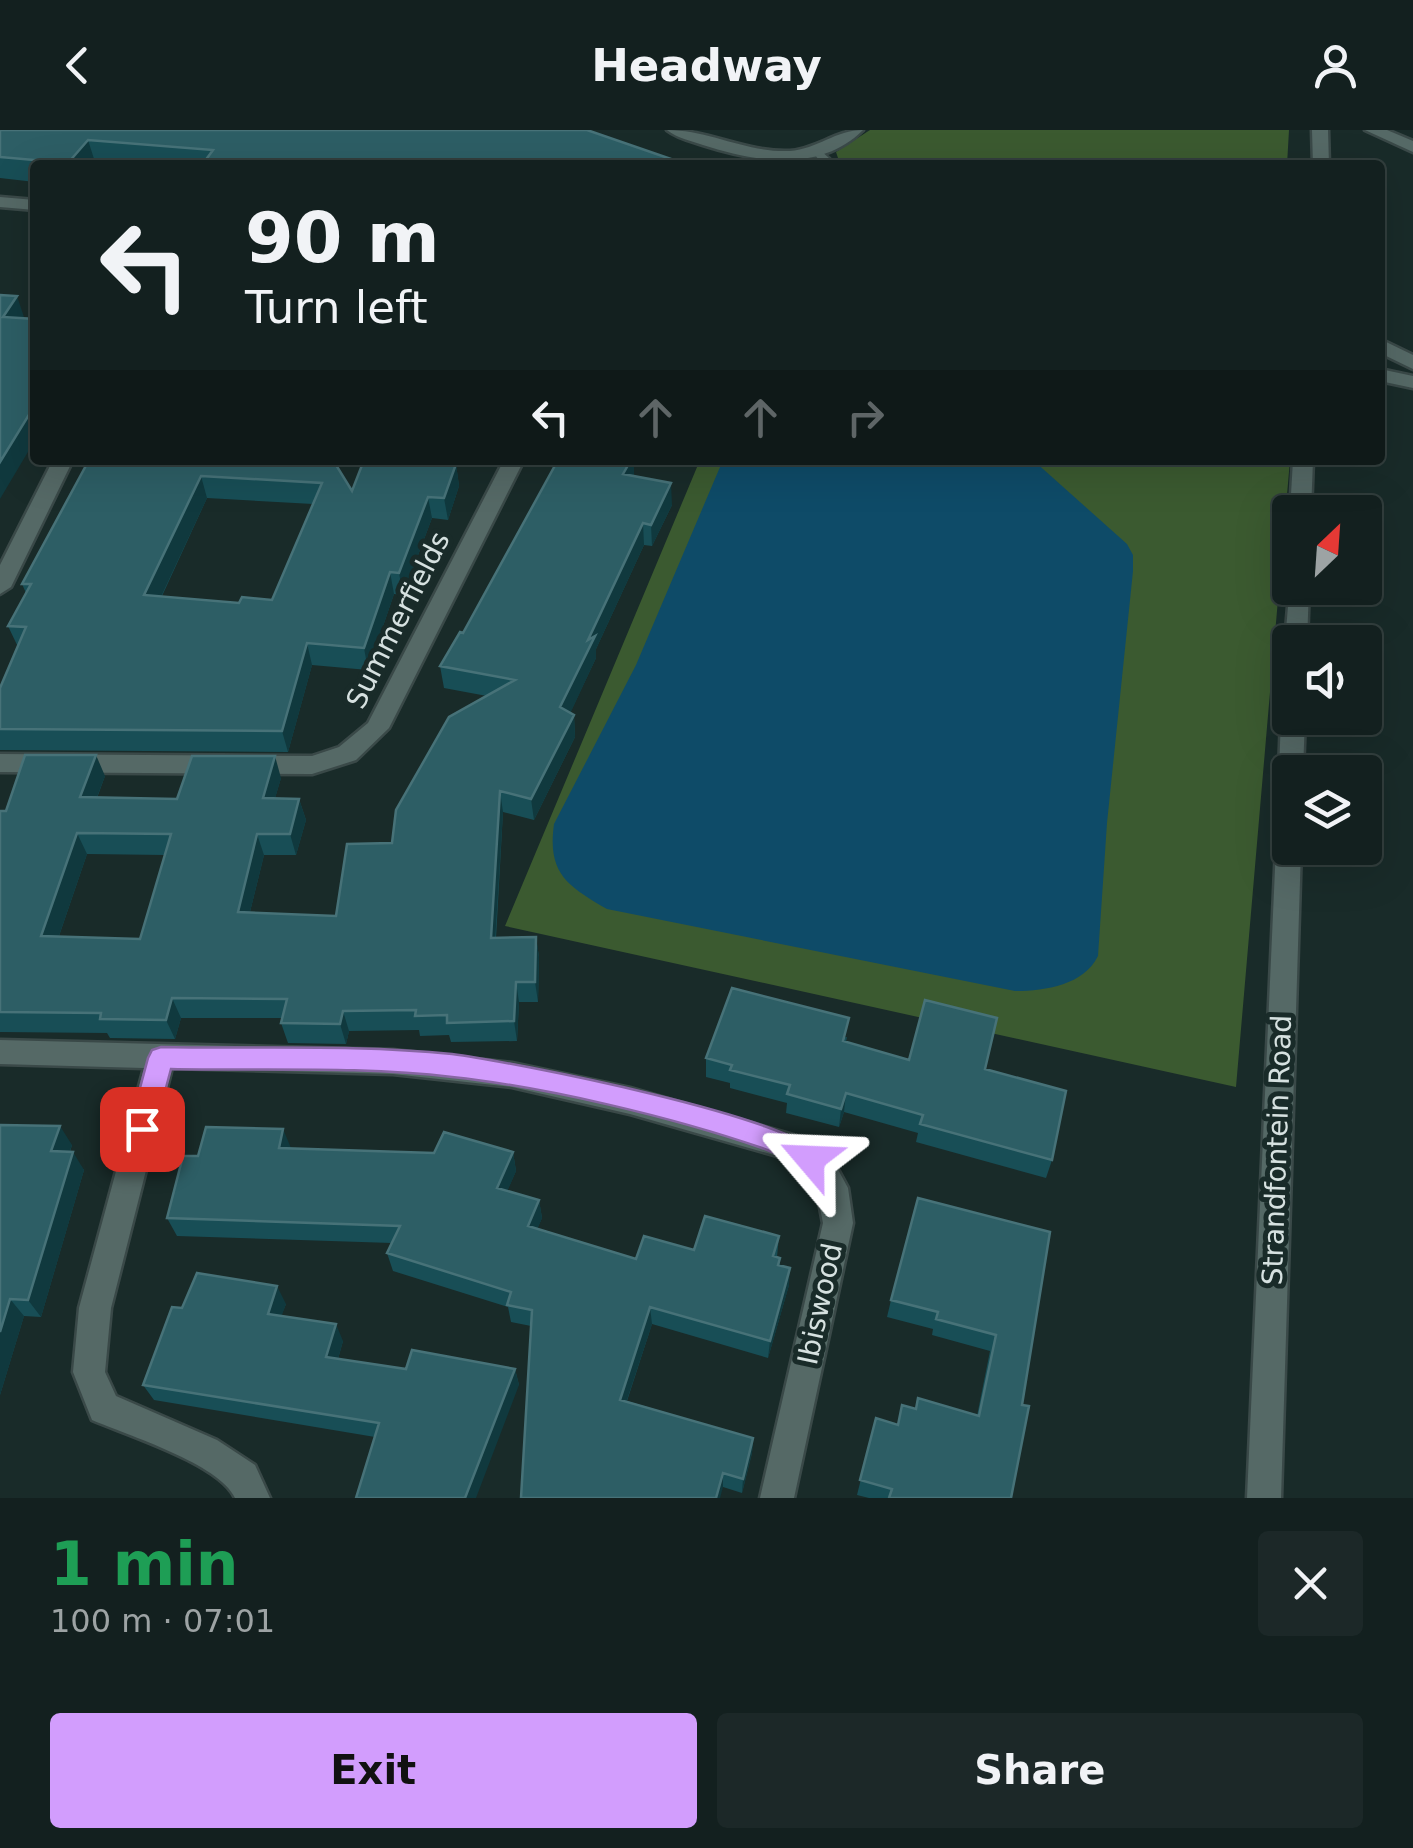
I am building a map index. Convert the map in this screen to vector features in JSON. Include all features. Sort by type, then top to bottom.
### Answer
[{"type":"street","points":[[675,130],[753,154],[820,158],[854,130]]},
{"type":"street","points":[[1320,130],[1322,160]]},
{"type":"street","points":[[1373,130],[1413,147]]},
{"type":"street","points":[[0,202],[30,205]]},
{"type":"street","points":[[1385,348],[1413,363]]},
{"type":"street","points":[[1385,376],[1413,382]]},
{"type":"street","points":[[1385,391],[1413,396]]},
{"type":"street","points":[[0,587],[61,465]]},
{"type":"street","name":"Summerfields","points":[[0,763],[312,765],[340,760],[361,747],[376,728],[511,465]]},
{"type":"street","points":[[1302,495],[1303,465]]},
{"type":"street","name":"Strandfontein Road","points":[[1264,1498],[1288,865]]},
{"type":"street","name":"Ibiswood","points":[[0,1052],[452,1066],[630,1101],[790,1146],[825,1174],[833,1188],[838,1222],[777,1498]]},
{"type":"street","points":[[161,1058],[95,1308],[88,1372],[104,1408],[205,1452],[243,1477],[253,1498]]},
{"type":"green space","points":[[870,130],[1289,130],[1287,160],[836,160],[836,152]]},
{"type":"green space","points":[[698,465],[1290,465],[1287,495],[1272,495],[1272,605],[1278,605],[1276,625],[1272,625],[1272,669],[1236,1087],[505,926]]},
{"type":"water","points":[[721,465],[1039,465],[1127,544],[1133,555],[1098,956],[1092,966],[1073,980],[1051,988],[1015,991],[607,909],[581,893],[557,867],[554,824],[636,665]]},
{"type":"building","points":[[0,130],[587,130],[671,159],[206,160],[213,150],[88,140],[71,160],[0,157]]},
{"type":"building","points":[[0,295],[17,296],[3,317],[30,319],[30,413],[0,462]]},
{"type":"building","points":[[86,465],[336,465],[352,491],[362,465],[456,465],[444,498],[428,497],[399,573],[390,572],[364,648],[307,643],[282,731],[0,729],[0,688],[26,627],[8,626],[31,584],[22,584]],"holes":[[[201,476],[322,483],[272,600],[242,597],[239,603],[144,595]]]},
{"type":"building","points":[[555,465],[628,465],[623,474],[671,483],[651,525],[643,523],[588,640],[595,636],[560,707],[574,715],[531,799],[500,791],[491,938],[536,937],[535,982],[516,982],[514,1021],[447,1023],[447,1015],[415,1016],[416,1010],[343,1011],[340,1024],[281,1023],[287,999],[172,998],[166,1020],[100,1019],[101,1013],[0,1012],[0,811],[6,811],[25,755],[96,755],[80,797],[177,799],[192,756],[275,756],[263,798],[299,799],[290,834],[257,834],[238,912],[336,916],[347,844],[392,843],[396,810],[449,717],[515,680],[440,666],[460,632],[463,633]],"holes":[[[77,833],[171,834],[140,939],[41,936]]]},
{"type":"building","points":[[732,988],[849,1018],[843,1041],[909,1060],[925,1000],[997,1018],[985,1069],[1066,1091],[1052,1160],[920,1124],[923,1115],[846,1093],[841,1109],[787,1094],[790,1085],[730,1070],[732,1065],[706,1058]]},
{"type":"building","points":[[0,1125],[60,1126],[51,1151],[73,1152],[28,1300],[10,1299],[0,1332]]},
{"type":"building","points":[[206,1127],[283,1129],[279,1148],[434,1153],[444,1132],[513,1152],[497,1188],[539,1200],[528,1226],[636,1259],[644,1236],[694,1250],[705,1216],[779,1236],[773,1256],[780,1258],[778,1265],[790,1268],[770,1341],[650,1307],[620,1400],[753,1438],[743,1479],[723,1473],[716,1498],[521,1498],[532,1310],[507,1305],[511,1292],[387,1253],[400,1226],[167,1218],[183,1156],[198,1156]]},
{"type":"building","points":[[918,1198],[1050,1232],[1022,1405],[1029,1406],[1011,1498],[889,1498],[892,1489],[860,1480],[876,1418],[898,1425],[902,1405],[916,1409],[918,1398],[979,1416],[996,1335],[936,1319],[938,1312],[891,1300]]},
{"type":"building","points":[[197,1273],[277,1286],[268,1314],[336,1324],[326,1357],[406,1369],[412,1350],[515,1369],[465,1498],[356,1498],[379,1423],[143,1385],[172,1307],[182,1308]]},
{"type":"route","points":[[142,1129],[161,1058],[393,1062],[512,1075],[630,1101],[759,1135],[790,1146],[810,1159]]}]
